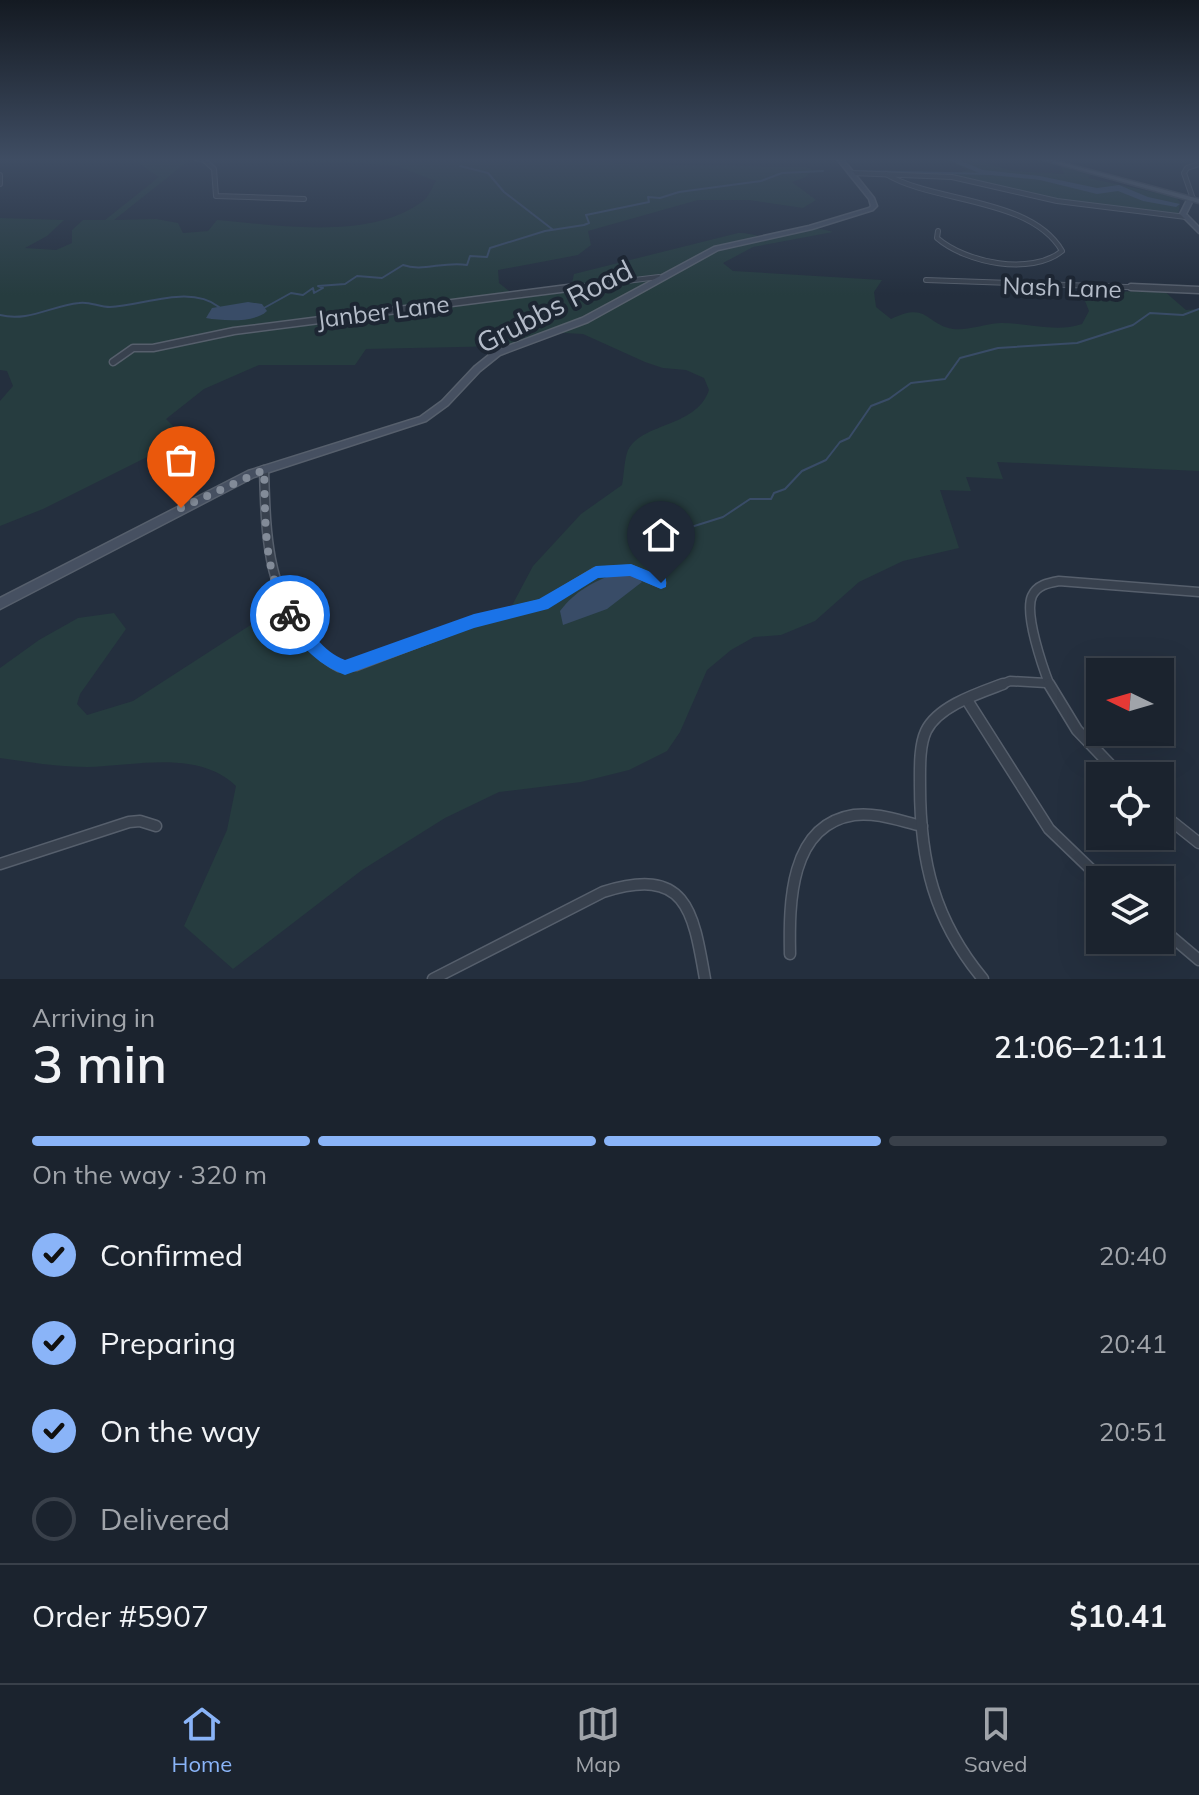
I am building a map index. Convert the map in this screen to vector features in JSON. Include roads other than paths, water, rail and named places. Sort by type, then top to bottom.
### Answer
[{"type":"street","name":"Grubbs Road","points":[[0,604],[215,491],[264,470],[423,419],[442,409],[484,361],[514,346],[577,324],[716,248],[803,230],[871,209],[873,204]]},
{"type":"street","points":[[938,231],[937,238],[945,248],[978,259],[1044,262],[1058,258],[1062,251],[1054,237],[1010,213],[983,204]]},
{"type":"street","points":[[1079,204],[1186,217],[1199,231]]},
{"type":"street","points":[[1186,217],[1194,204]]},
{"type":"street","name":"Janber Lane","points":[[113,362],[133,348],[153,348],[234,331],[659,277]]},
{"type":"street","name":"Nash Lane","points":[[926,280],[1199,290]]},
{"type":"street","points":[[264,470],[265,550],[278,594],[311,644],[339,667],[356,666],[474,621],[543,604],[596,572],[631,570],[661,583]]},
{"type":"street","points":[[1108,762],[1070,721],[1046,683],[1030,608],[1034,591],[1043,584],[1059,581],[1199,592]]},
{"type":"street","points":[[983,979],[956,948],[938,911],[925,860],[921,756],[926,731],[937,716],[1004,682],[1046,683]]},
{"type":"street","points":[[967,700],[1049,829],[1087,866]]},
{"type":"street","points":[[790,954],[789,911],[794,872],[801,855],[818,834],[831,824],[857,815],[922,826]]},
{"type":"street","points":[[0,864],[129,822],[140,821],[156,826]]},
{"type":"street","points":[[1174,823],[1199,843]]},
{"type":"street","points":[[433,979],[585,899],[623,883],[640,880],[668,889],[687,909],[697,925],[705,979]]},
{"type":"street","points":[[1174,939],[1199,960]]},
{"type":"water","points":[[248,302],[262,304],[267,311],[247,319],[206,318],[212,308]]},
{"type":"water","points":[[616,573],[632,574],[642,582],[607,609],[563,625],[560,611],[572,598]]},
{"type":"waterway","points":[[519,204],[552,229]]},
{"type":"waterway","points":[[264,308],[291,293],[303,295],[313,288],[314,293],[323,288],[318,286],[345,284],[357,276],[382,278],[403,265],[467,265],[470,256],[487,257],[490,248],[545,231],[584,225],[589,223],[586,215],[641,204]]},
{"type":"waterway","points":[[0,315],[30,315],[83,303],[110,307],[180,297],[207,300],[219,307]]},
{"type":"waterway","points":[[654,575],[666,563],[688,528],[723,517],[750,499],[771,499],[774,493],[785,489],[802,471],[826,460],[840,442],[849,438],[871,406],[889,399],[911,383],[945,379],[960,358],[998,348],[1077,343],[1133,325],[1150,313],[1183,315],[1199,309]]}]
